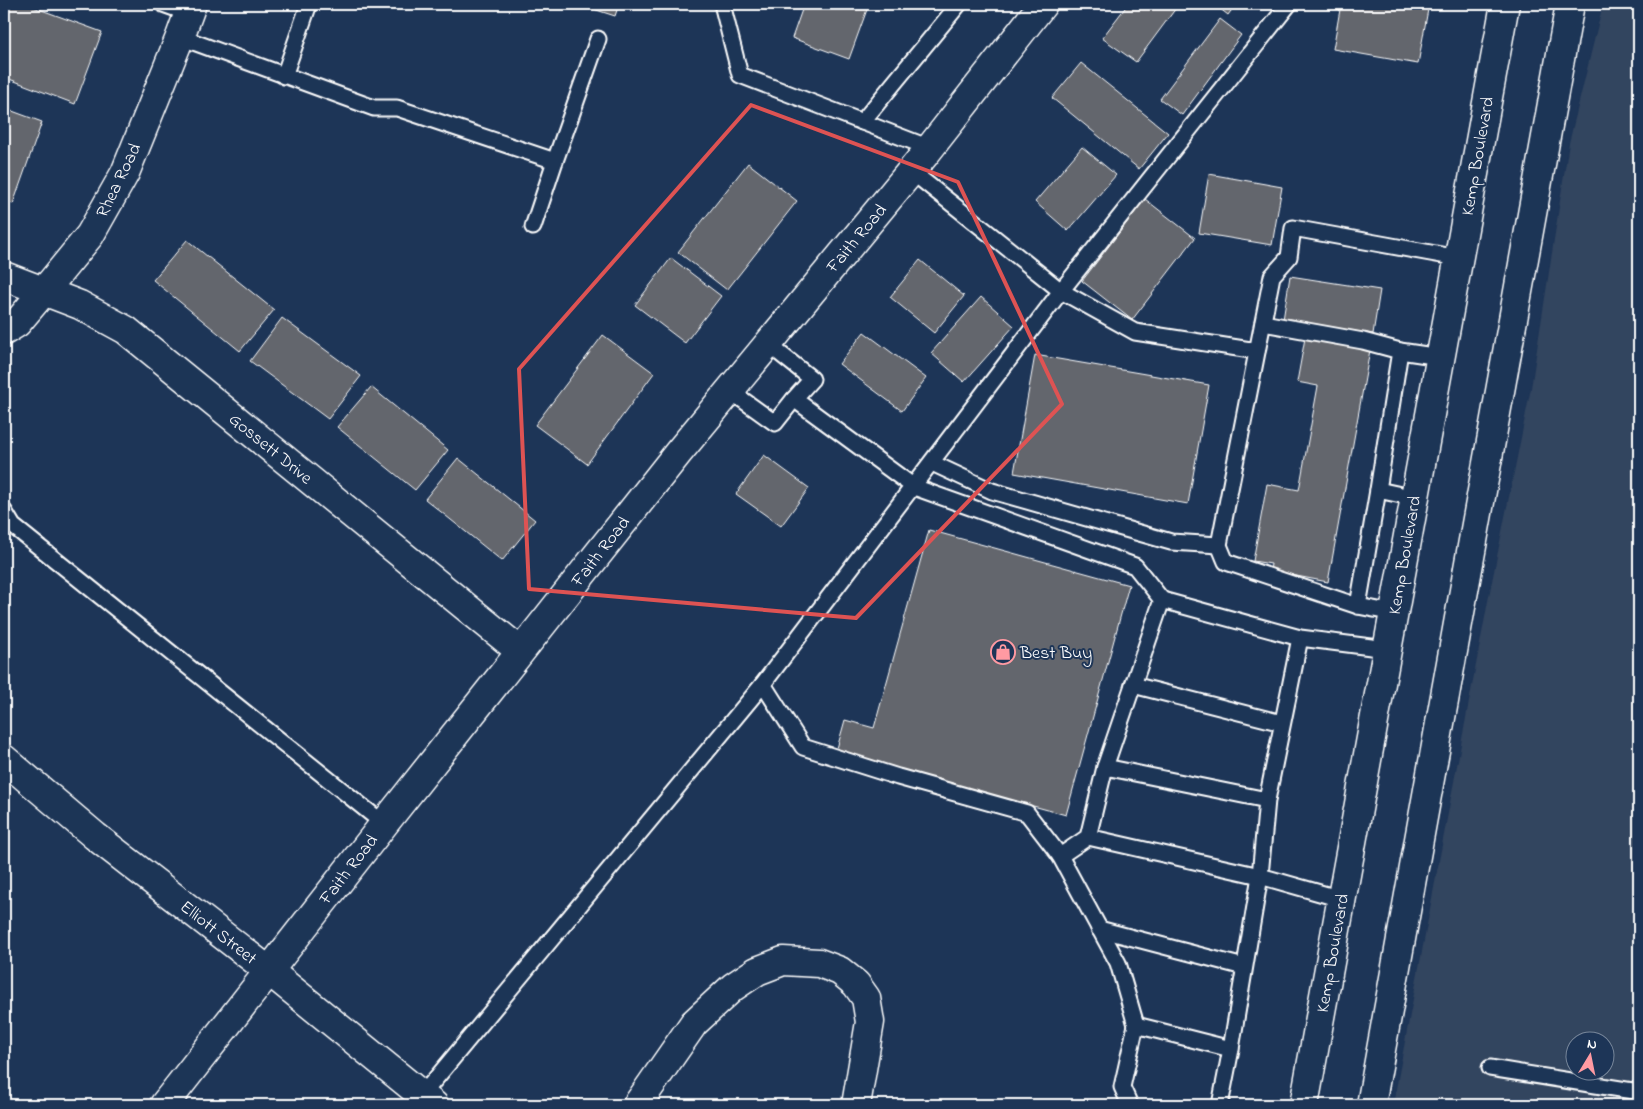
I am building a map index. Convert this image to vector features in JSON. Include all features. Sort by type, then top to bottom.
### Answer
[{"type":"street","name":"Faith Road","points":[[164,1105],[520,651],[730,390],[930,148],[1043,4]]},
{"type":"street","name":"Kemp Boulevard","points":[[1304,1105],[1505,4]]},
{"type":"street","points":[[1371,1105],[1570,4]]},
{"type":"street","points":[[1562,47],[1586,4]]},
{"type":"street","name":"Rhea Road","points":[[4,331],[17,323],[90,235],[125,173],[187,18]]},
{"type":"street","name":"Gossett Drive","points":[[4,276],[80,306],[126,330],[520,651]]},
{"type":"street","name":"Elliott Street","points":[[4,759],[94,836],[269,971],[424,1102]]},
{"type":"street","points":[[637,1105],[694,1023],[733,988],[758,971],[783,961],[819,964],[840,971],[856,984],[866,998],[870,1022],[856,1105]]},
{"type":"lane","points":[[163,4],[284,76],[374,108],[397,108],[554,161]]},
{"type":"lane","points":[[284,76],[309,4]]},
{"type":"lane","points":[[722,4],[740,75],[930,148]]},
{"type":"lane","points":[[862,122],[959,4]]},
{"type":"lane","points":[[424,1102],[764,684],[1061,291],[1289,4]]},
{"type":"lane","points":[[533,227],[554,161],[598,38]]},
{"type":"lane","points":[[911,171],[1061,291],[1135,332],[1257,351]]},
{"type":"lane","points":[[1394,613],[1358,606],[1226,562],[1219,545],[1272,276],[1289,257],[1293,228],[1458,258]]},
{"type":"lane","points":[[1263,323],[1440,357]]},
{"type":"lane","points":[[730,390],[775,423],[812,379],[768,344]]},
{"type":"lane","points":[[1358,606],[1400,350]]},
{"type":"lane","points":[[794,400],[914,487],[1135,566],[1162,600],[1300,638],[1387,649]]},
{"type":"lane","points":[[932,463],[992,491],[1171,542],[1219,545]]},
{"type":"lane","points":[[1378,490],[1414,498]]},
{"type":"lane","points":[[4,511],[13,526],[384,824]]},
{"type":"lane","points":[[1060,856],[1088,837],[1104,767],[1162,600]]},
{"type":"lane","points":[[1220,1105],[1260,876],[1267,800],[1300,638]]},
{"type":"lane","points":[[764,684],[803,747],[898,777],[1027,814],[1060,856],[1118,963],[1136,1025],[1122,1088],[1130,1105]]},
{"type":"lane","points":[[1133,685],[1282,723]]},
{"type":"lane","points":[[1104,767],[1267,800]]},
{"type":"lane","points":[[1088,837],[1260,876],[1342,899]]},
{"type":"lane","points":[[1099,929],[1244,967]]},
{"type":"lane","points":[[1136,1025],[1231,1049]]},
{"type":"lane","points":[[1490,1068],[1639,1092]]},
{"type":"highlighted area","points":[[751,105],[958,182],[1062,404],[856,618],[529,589],[519,369]]},
{"type":"shaded area","points":[[1603,4],[1639,4],[1639,1105],[1393,1105],[1488,601],[1531,388],[1569,143]]},
{"type":"building","points":[[4,4],[25,4],[102,32],[75,104],[4,77]]},
{"type":"building","points":[[578,4],[619,4],[615,16]]},
{"type":"building","points":[[804,4],[869,4],[849,59],[792,38]]},
{"type":"building","points":[[1128,4],[1179,4],[1136,62],[1102,38]]},
{"type":"building","points":[[1214,4],[1236,4],[1228,15]]},
{"type":"building","points":[[1341,4],[1429,4],[1418,64],[1333,49]]},
{"type":"building","points":[[1220,19],[1241,35],[1182,115],[1160,99]]},
{"type":"building","points":[[1081,63],[1168,133],[1139,169],[1052,98]]},
{"type":"building","points":[[4,108],[42,122],[13,204],[4,200]]},
{"type":"building","points":[[1082,147],[1116,175],[1068,231],[1035,202]]},
{"type":"building","points":[[748,163],[797,201],[727,290],[678,252]]},
{"type":"building","points":[[1209,174],[1282,187],[1272,245],[1199,233]]},
{"type":"building","points":[[1145,199],[1195,238],[1132,320],[1082,281]]},
{"type":"building","points":[[187,240],[274,310],[240,351],[153,280]]},
{"type":"building","points":[[671,258],[721,296],[685,343],[635,305]]},
{"type":"building","points":[[920,260],[964,296],[934,333],[890,297]]},
{"type":"building","points":[[1290,276],[1380,290],[1373,334],[1283,320]]},
{"type":"building","points":[[981,297],[1014,326],[964,382],[931,353]]},
{"type":"building","points":[[282,318],[361,376],[328,419],[250,361]]},
{"type":"building","points":[[864,332],[926,378],[902,411],[839,364]]},
{"type":"building","points":[[603,335],[654,373],[587,464],[535,425]]},
{"type":"building","points":[[1305,338],[1370,350],[1328,582],[1270,571],[1271,564],[1253,561],[1267,484],[1299,490],[1318,386],[1297,382]]},
{"type":"building","points":[[1035,355],[1209,385],[1188,504],[1014,473]]},
{"type":"building","points":[[371,387],[448,450],[415,490],[337,427]]},
{"type":"building","points":[[764,455],[809,488],[781,526],[736,494]]},
{"type":"building","points":[[458,458],[535,520],[502,561],[425,499]]},
{"type":"building","name":"Best Buy","points":[[929,530],[1129,585],[1066,815],[836,752],[845,720],[874,728]]},
{"type":"place","name":"Best Buy","points":[[1003,652]]}]
